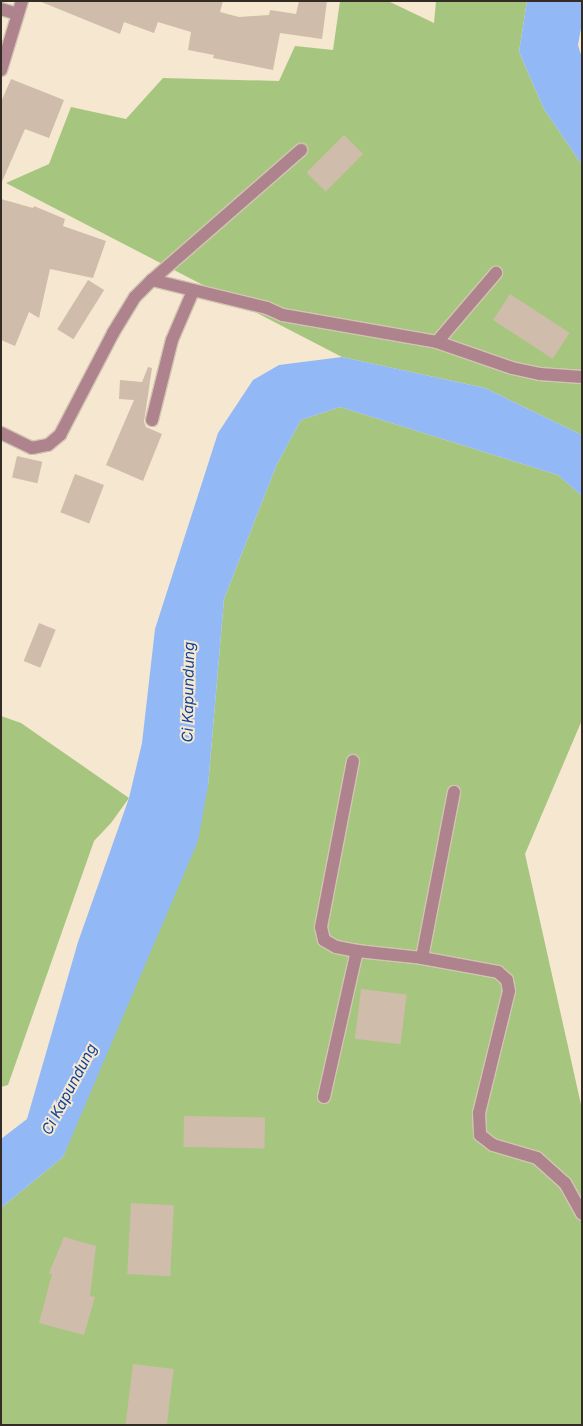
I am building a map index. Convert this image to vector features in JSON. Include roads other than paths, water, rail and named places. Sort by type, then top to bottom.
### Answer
[{"type":"street","points":[[1,70],[22,1]]},
{"type":"street","points":[[1,9],[18,14]]},
{"type":"street","points":[[1,433],[32,448],[48,445],[60,435],[113,333],[135,297],[301,150]]},
{"type":"street","points":[[437,342],[496,273]]},
{"type":"street","points":[[152,280],[267,308],[283,315],[437,342],[512,368],[540,374],[582,377]]},
{"type":"street","points":[[152,420],[172,340],[193,291]]},
{"type":"street","points":[[352,761],[321,927],[324,940],[336,947],[356,951],[422,958],[498,972],[507,980],[509,991],[479,1113],[480,1134],[493,1145],[537,1158],[565,1183],[582,1214]]},
{"type":"street","points":[[422,958],[454,792]]},
{"type":"street","points":[[324,1097],[356,951]]},
{"type":"water","points":[[527,1],[582,1],[582,23],[578,45],[582,58],[582,165],[544,109],[519,52]]},
{"type":"water","name":"Ci Kapundung","points":[[342,357],[485,388],[582,435],[582,496],[558,475],[340,407],[301,420],[277,464],[224,599],[208,786],[198,841],[63,1157],[1,1208],[1,1139],[27,1119],[78,942],[129,798],[142,743],[155,629],[218,433],[253,380],[279,365]]}]
